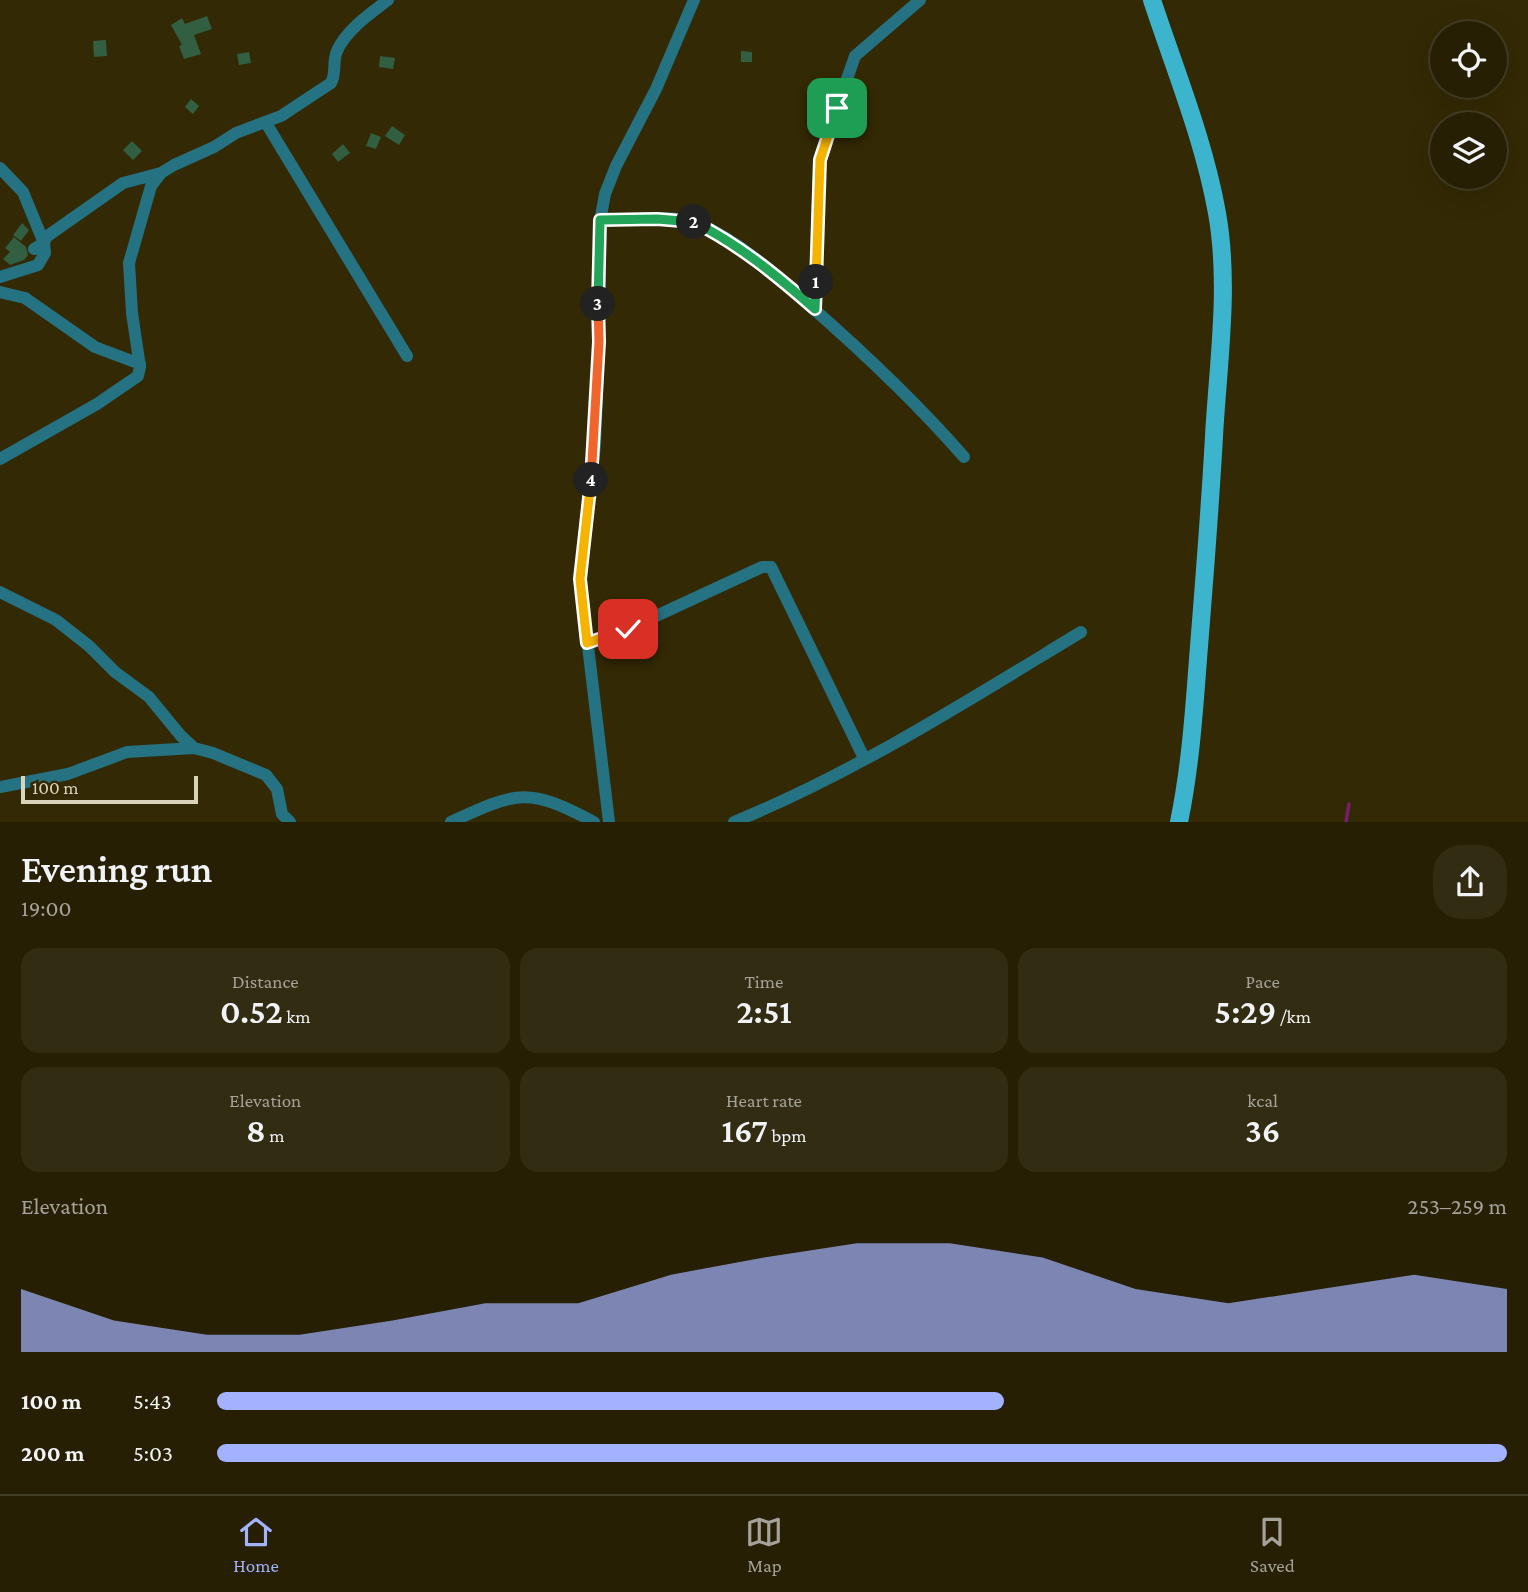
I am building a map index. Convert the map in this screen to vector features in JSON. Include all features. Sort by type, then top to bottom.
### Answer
[{"type":"main road","points":[[1152,0],[1188,107],[1217,212],[1223,285],[1198,661],[1184,799],[1179,822]]},
{"type":"street","points":[[39,246],[47,237],[122,183],[161,173],[214,148],[236,133],[266,123],[301,104],[331,83],[335,76],[334,58],[338,48],[367,16],[388,0]]},
{"type":"street","points":[[609,822],[580,568],[594,445],[599,342],[600,220],[605,194],[616,166],[656,89],[694,0]]},
{"type":"street","points":[[815,309],[820,160],[837,108],[855,56],[920,0]]},
{"type":"street","points":[[266,123],[407,356]]},
{"type":"street","points":[[0,169],[23,192],[39,246],[45,253],[38,265],[0,278]]},
{"type":"street","points":[[0,459],[97,404],[138,376],[140,364],[132,313],[129,263],[151,186],[161,173]]},
{"type":"street","points":[[600,220],[657,219],[694,222],[727,238],[775,274],[815,309],[927,414],[964,457]]},
{"type":"street","points":[[0,292],[25,298],[95,347],[140,364]]},
{"type":"street","points":[[587,643],[628,629],[769,566],[775,572],[864,758]]},
{"type":"street","points":[[0,592],[56,620],[89,646],[115,672],[149,697],[194,748]]},
{"type":"street","points":[[734,822],[864,758],[951,711],[1081,632]]},
{"type":"street","points":[[0,787],[68,774],[127,752],[194,748],[266,775],[277,789],[282,814],[290,822]]},
{"type":"street","points":[[451,822],[496,801],[516,796],[541,798],[564,805],[594,822]]},
{"type":"building","points":[[207,16],[212,29],[194,35],[201,54],[184,59],[179,46],[182,45],[171,25],[182,18],[185,24]]},
{"type":"building","points":[[106,40],[107,56],[94,57],[93,41]]},
{"type":"building","points":[[741,51],[752,52],[752,62],[741,62]]},
{"type":"building","points":[[249,52],[251,63],[239,65],[237,54]]},
{"type":"building","points":[[380,56],[395,58],[393,69],[379,67]]},
{"type":"building","points":[[191,99],[199,106],[193,114],[185,107]]},
{"type":"building","points":[[392,126],[405,135],[399,145],[385,136]]},
{"type":"building","points":[[371,133],[381,137],[376,149],[366,146]]},
{"type":"building","points":[[132,141],[142,151],[133,160],[123,150]]},
{"type":"building","points":[[343,144],[350,153],[338,162],[332,154]]},
{"type":"building","points":[[22,223],[29,230],[21,241],[13,235]]},
{"type":"building","points":[[14,237],[26,247],[28,255],[24,260],[10,265],[3,259],[10,252],[5,248]]},
{"type":"waterway","points":[[1346,822],[1349,804]]},
{"type":"route","points":[[628,629],[587,643],[580,579],[594,445],[599,342],[600,220],[657,219],[694,222],[727,238],[775,274],[815,309],[820,160],[837,108]]}]
